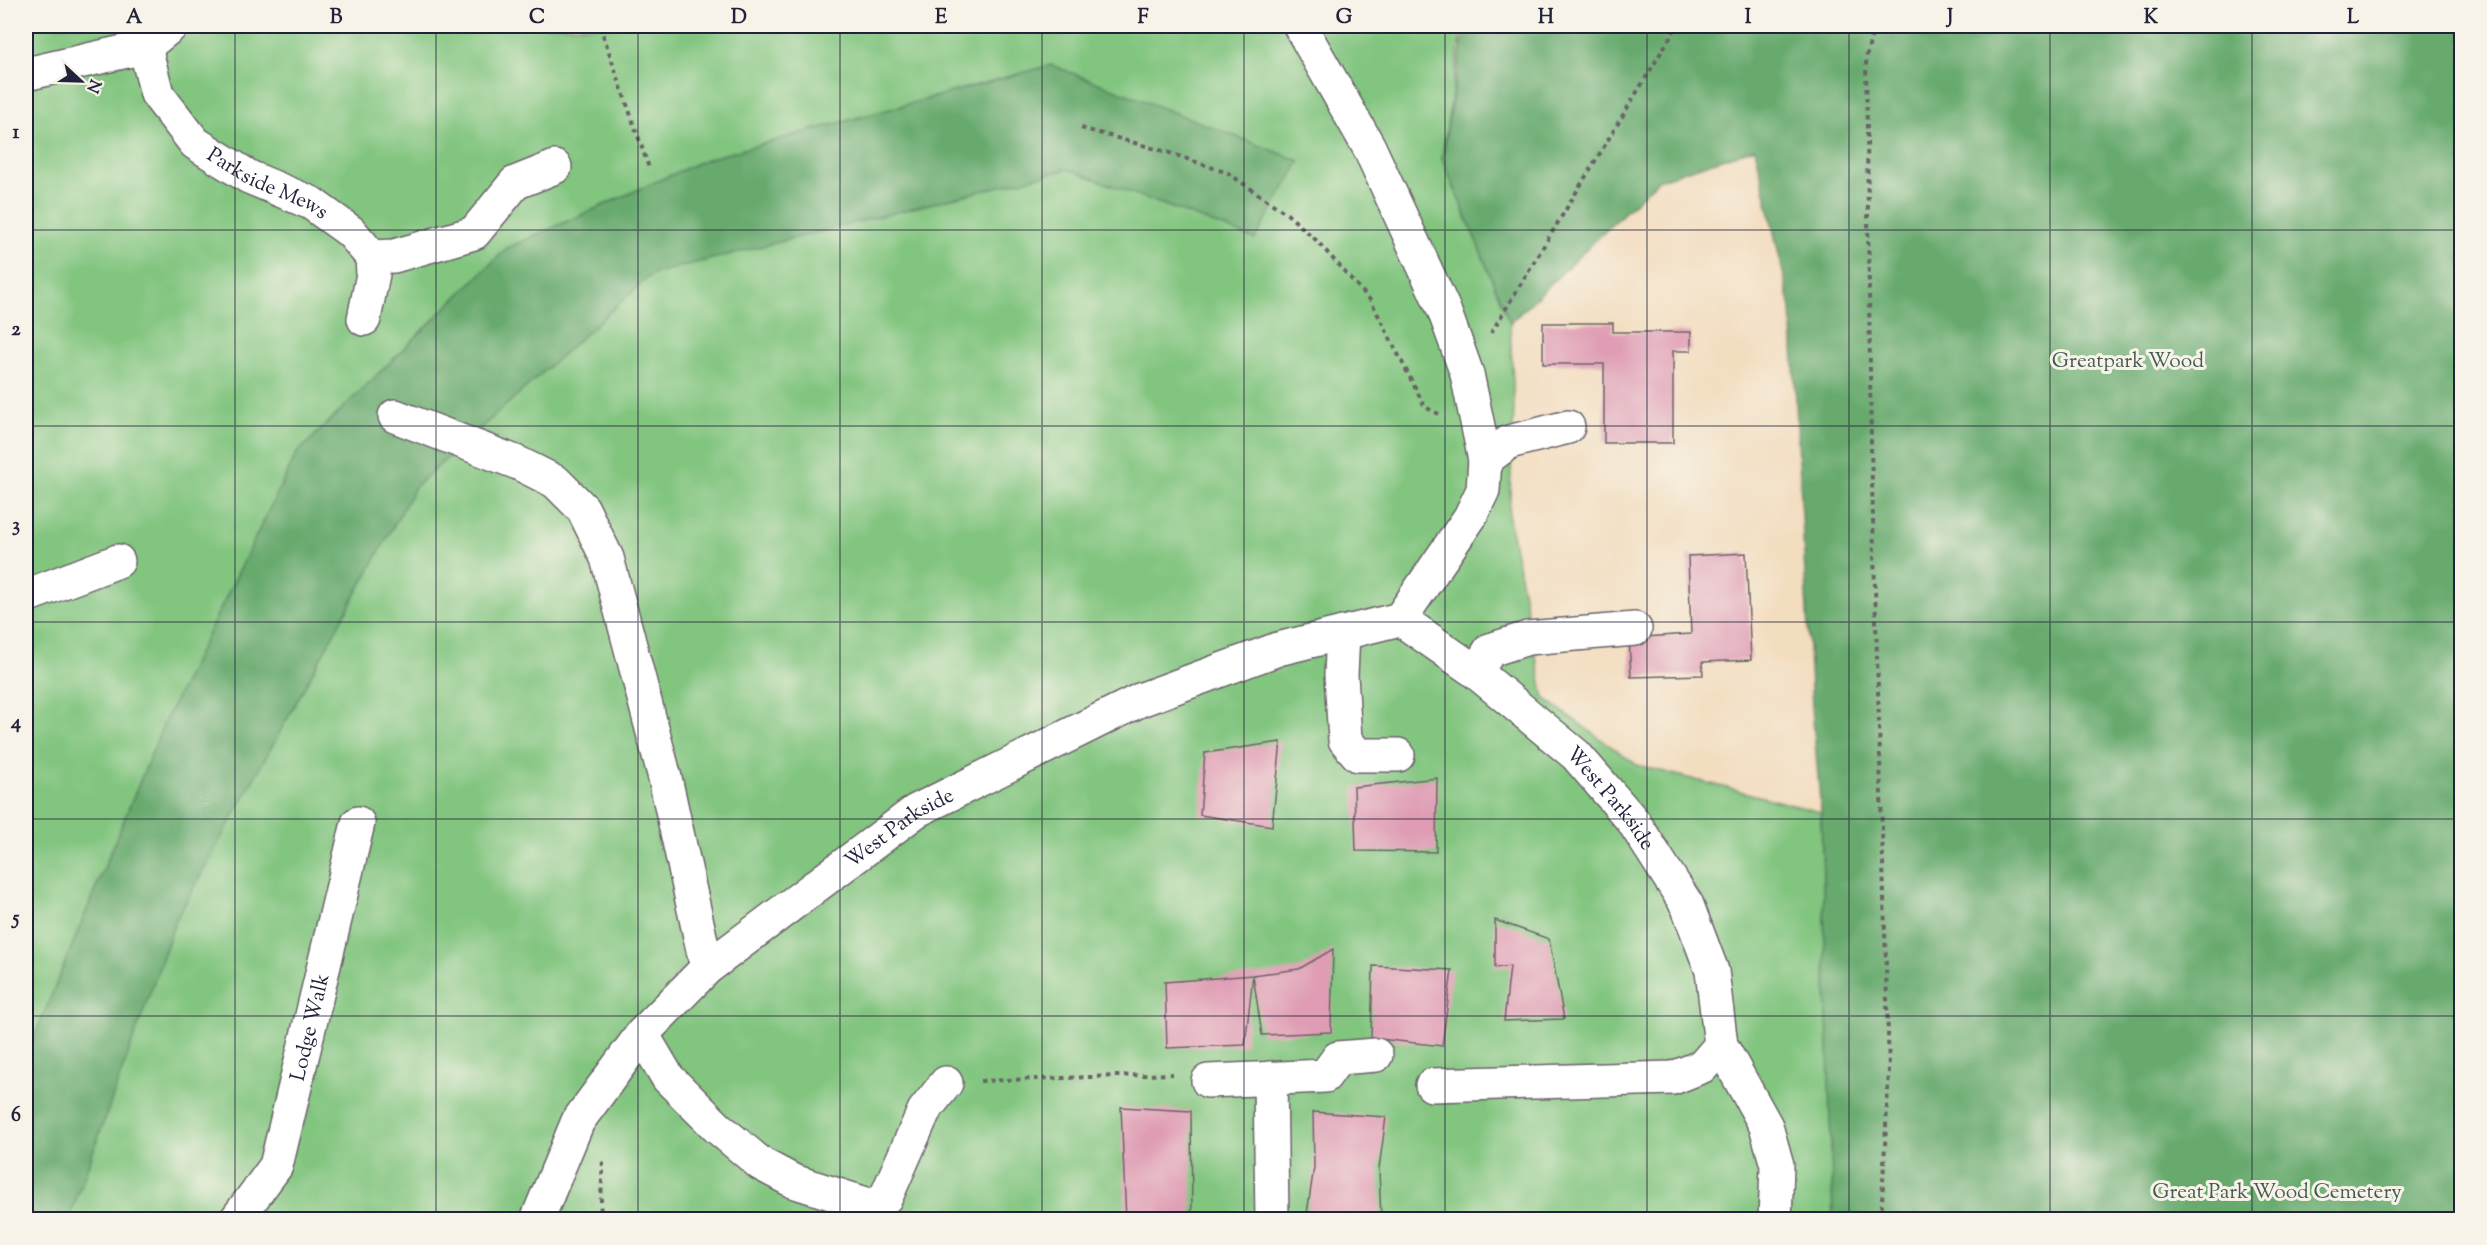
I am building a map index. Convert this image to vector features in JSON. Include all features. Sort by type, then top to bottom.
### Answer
[{"type":"street","points":[[26,74],[145,47],[171,26]]},
{"type":"street","points":[[1300,26],[1369,147],[1444,310],[1467,374],[1485,460],[1483,490],[1470,517],[1400,619]]},
{"type":"street","name":"Parkside Mews","points":[[145,47],[157,94],[195,143],[249,177],[311,203],[351,232],[372,258]]},
{"type":"street","points":[[364,319],[373,274],[372,258],[394,256],[474,233],[515,183],[555,167]]},
{"type":"street","points":[[395,416],[518,463],[556,482],[583,509],[607,558],[665,778],[707,968]]},
{"type":"street","points":[[1485,460],[1509,442],[1568,428]]},
{"type":"street","points":[[26,596],[118,561]]},
{"type":"street","name":"West Parkside","points":[[537,1220],[578,1121],[642,1034],[707,968],[916,810],[1140,700],[1278,649],[1400,619],[1476,672],[1576,755],[1633,821],[1687,905],[1712,971],[1721,1045]]},
{"type":"street","points":[[1476,672],[1490,650],[1528,638],[1635,629]]},
{"type":"street","points":[[1343,633],[1341,675],[1345,740],[1358,754],[1398,755]]},
{"type":"street","name":"Lodge Walk","points":[[236,1220],[276,1166],[358,823]]},
{"type":"street","points":[[642,1034],[668,1078],[717,1126],[761,1164],[793,1181],[866,1204],[881,1212],[924,1111],[946,1083]]},
{"type":"street","points":[[1432,1085],[1672,1078],[1703,1066],[1721,1045],[1766,1126],[1777,1165],[1775,1220]]},
{"type":"street","points":[[1208,1081],[1325,1076],[1338,1058],[1376,1056]]},
{"type":"street","points":[[1270,1078],[1272,1220]]},
{"type":"path","points":[[600,26],[649,168]]},
{"type":"path","points":[[1467,374],[1677,26]]},
{"type":"path","points":[[1874,26],[1866,58],[1871,449],[1889,1070],[1881,1220]]},
{"type":"path","points":[[1081,128],[1167,152],[1228,173],[1287,214],[1316,240],[1371,301],[1425,407],[1440,415],[1474,408]]},
{"type":"path","points":[[946,1083],[1205,1073],[1208,1081]]},
{"type":"green space","points":[[26,26],[1462,26],[1442,158],[1510,323],[1514,406],[1509,519],[1544,698],[1637,765],[1821,812],[1834,1219],[26,1219]]},
{"type":"green space","name":"Greatpark Wood","points":[[1465,26],[2461,26],[2461,1219],[1833,1219],[1821,812],[1812,707],[1791,308],[1755,148],[1658,180],[1510,323],[1442,158]]},
{"type":"green space","points":[[1051,65],[1300,161],[1255,239],[1068,169],[652,274],[415,487],[176,920],[69,1219],[26,1220],[26,1057],[164,723],[297,453],[507,248],[707,159]]},
{"type":"building","points":[[1543,323],[1613,323],[1613,332],[1691,332],[1691,351],[1673,351],[1673,443],[1604,443],[1604,364],[1543,364]]},
{"type":"building","points":[[1746,553],[1751,660],[1702,662],[1703,675],[1631,677],[1629,638],[1691,634],[1688,556]]},
{"type":"building","points":[[1281,742],[1272,826],[1200,815],[1205,753]]},
{"type":"building","points":[[1437,778],[1436,852],[1356,851],[1354,787]]},
{"type":"building","points":[[1495,920],[1549,939],[1564,1019],[1504,1021],[1510,966],[1495,968]]},
{"type":"building","points":[[1333,949],[1331,1032],[1262,1035],[1253,975],[1299,969]]},
{"type":"building","points":[[1373,966],[1452,970],[1442,1046],[1371,1038]]},
{"type":"building","points":[[1253,975],[1245,1045],[1167,1048],[1165,982]]},
{"type":"building","points":[[1121,1107],[1191,1111],[1192,1220],[1126,1220]]},
{"type":"building","points":[[1313,1112],[1386,1117],[1379,1169],[1381,1220],[1306,1220],[1314,1167]]},
{"type":"park label","name":"Great Park Wood Cemetery","points":[[2277,1191]]}]
